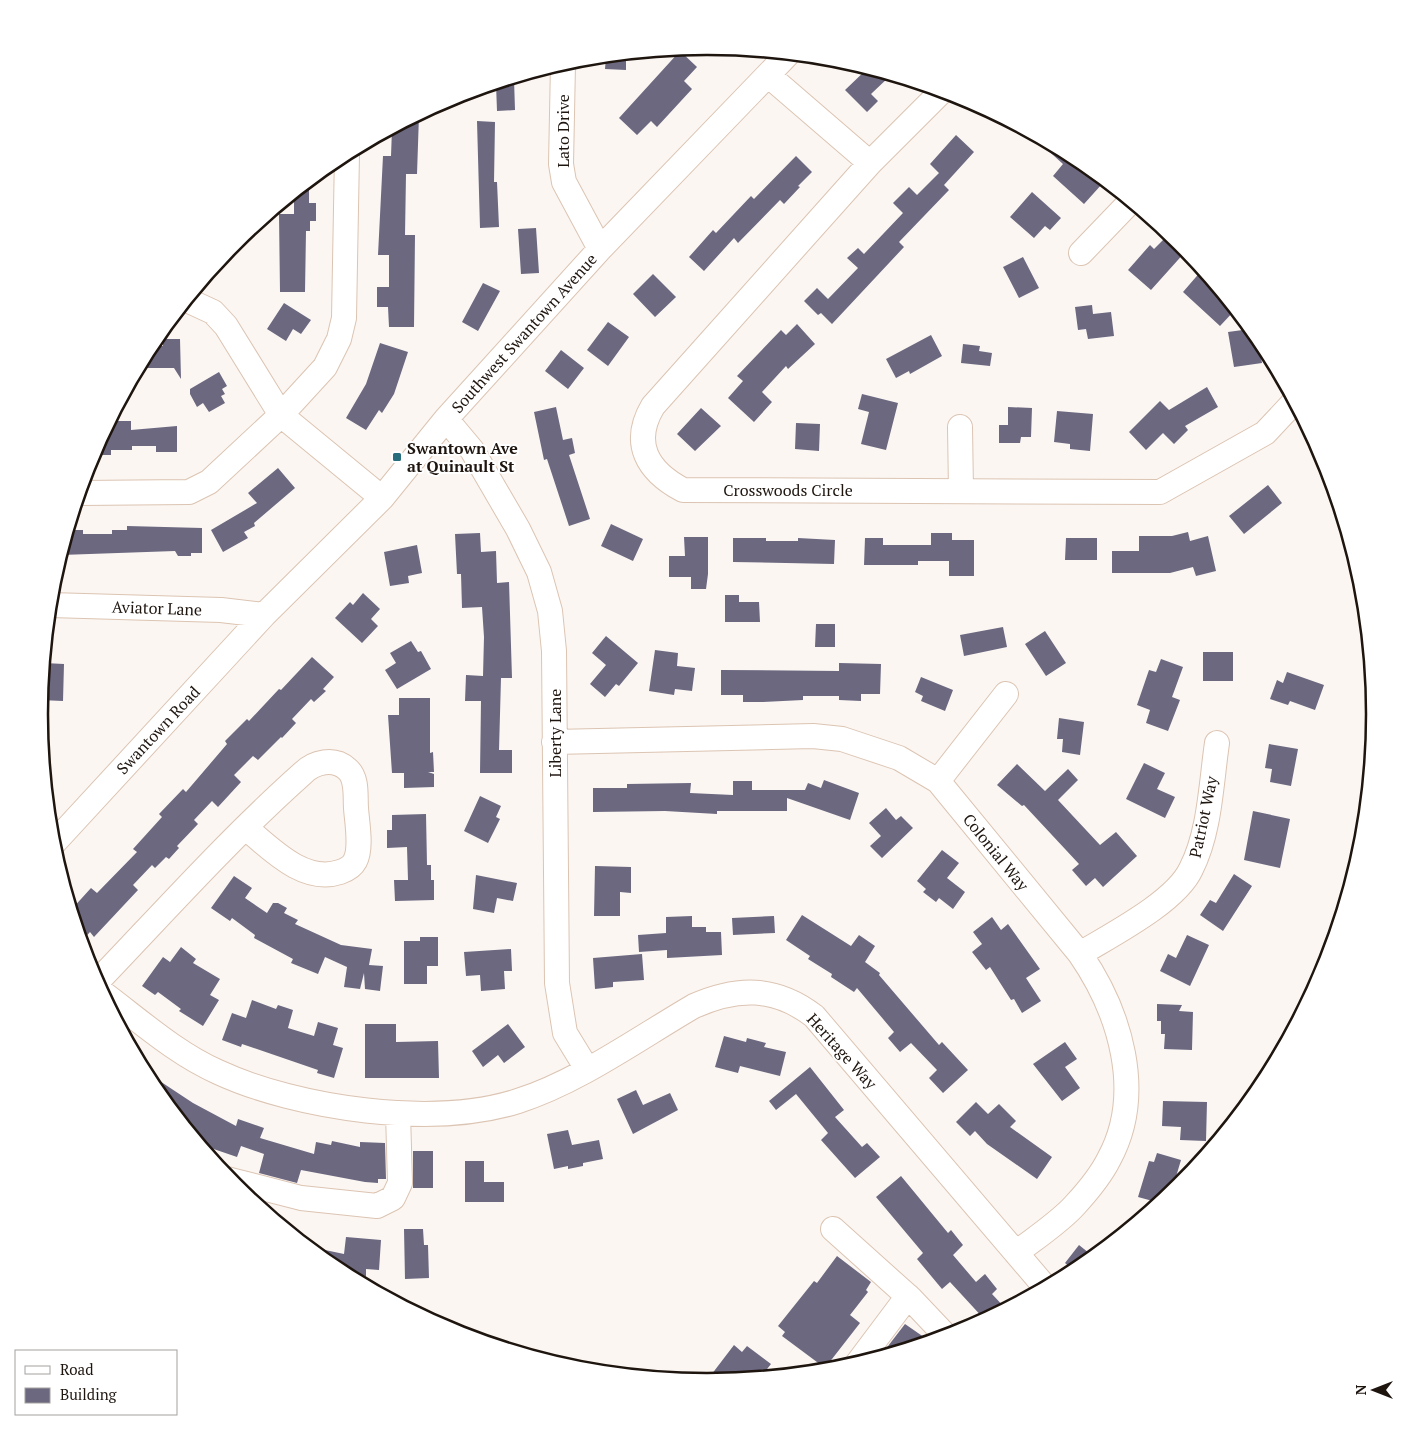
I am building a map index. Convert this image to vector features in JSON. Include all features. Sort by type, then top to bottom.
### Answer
[{"type":"street","name":"Southwest Swantown Avenue","points":[[264,615],[382,498],[446,419],[600,249],[782,60]]},
{"type":"street","name":"Lato Drive","points":[[563,72],[561,164],[564,182],[600,249]]},
{"type":"street","points":[[768,75],[870,163]]},
{"type":"street","name":"Crosswoods Circle","points":[[936,97],[870,163],[653,406],[644,421],[642,449],[656,471],[666,481],[683,490],[1160,492],[1265,433],[1289,407]]},
{"type":"street","points":[[86,493],[189,492],[209,482],[281,415],[325,367],[339,339],[344,318],[346,164]]},
{"type":"street","points":[[1081,253],[1126,206]]},
{"type":"street","points":[[193,303],[213,312],[226,326],[281,415],[382,498]]},
{"type":"street","name":"Liberty Lane","points":[[446,419],[472,450],[518,528],[539,572],[550,611],[554,651],[557,983],[565,1033],[587,1069]]},
{"type":"street","points":[[960,427],[960,491]]},
{"type":"street","name":"Aviator Lane","points":[[57,605],[221,610],[264,615]]},
{"type":"street","name":"Swantown Road","points":[[59,837],[264,615]]},
{"type":"street","points":[[938,781],[1006,694]]},
{"type":"street","name":"Colonial Way","points":[[554,742],[813,736],[842,740],[899,758],[938,781],[1080,954],[1099,981],[1119,1032],[1126,1079],[1123,1121],[1109,1159],[1074,1206],[1016,1253]]},
{"type":"street","name":"Patriot Way","points":[[1080,954],[1165,900],[1191,870],[1206,821],[1217,743]]},
{"type":"street","points":[[102,976],[246,828],[312,764],[329,762],[347,769],[355,782],[358,841],[356,860],[347,870],[335,874],[317,874],[302,868],[284,860],[246,828]]},
{"type":"street","name":"Heritage Way","points":[[113,1001],[167,1042],[218,1072],[284,1096],[336,1106],[398,1113],[459,1112],[516,1102],[550,1089],[694,1006],[716,996],[745,992],[772,994],[794,1003],[814,1016],[1042,1283]]},
{"type":"street","points":[[243,1183],[301,1198],[377,1206],[393,1198],[400,1183],[398,1113]]},
{"type":"street","points":[[833,1229],[908,1296],[941,1331]]},
{"type":"street","points":[[864,1355],[908,1296]]},
{"type":"building","points":[[675,56],[685,56],[697,67],[684,81],[692,89],[657,127],[651,121],[637,135],[619,118]]},
{"type":"building","points":[[626,61],[626,70],[605,69],[605,64]]},
{"type":"building","points":[[862,74],[886,80],[871,94],[878,101],[867,112],[845,90]]},
{"type":"building","points":[[514,84],[515,110],[497,111],[496,90]]},
{"type":"building","points":[[477,121],[495,122],[494,182],[497,182],[499,227],[480,228]]},
{"type":"building","points":[[419,122],[417,174],[406,174],[405,235],[415,235],[414,327],[389,327],[388,307],[377,307],[377,287],[389,287],[389,255],[378,255],[383,156],[391,156],[392,136]]},
{"type":"building","points":[[956,135],[974,152],[944,185],[949,190],[899,242],[904,247],[832,324],[821,313],[818,315],[804,301],[817,288],[828,299],[858,268],[847,258],[858,248],[864,254],[903,213],[893,203],[909,187],[917,195],[939,173],[930,164]]},
{"type":"building","points":[[1050,152],[1100,186],[1084,204],[1053,176],[1063,164]]},
{"type":"building","points":[[796,156],[812,172],[798,186],[800,187],[784,204],[780,200],[738,243],[734,238],[704,271],[689,257],[713,230],[716,233],[751,196],[754,199]]},
{"type":"building","points":[[309,190],[309,203],[316,203],[316,221],[310,221],[310,231],[306,231],[305,292],[280,292],[279,214],[294,214],[294,202]]},
{"type":"building","points":[[1032,192],[1061,218],[1050,230],[1045,226],[1034,238],[1010,217]]},
{"type":"building","points":[[536,228],[539,273],[521,274],[518,229]]},
{"type":"building","points":[[1163,240],[1181,257],[1151,290],[1128,270],[1150,245],[1154,249]]},
{"type":"building","points":[[1023,257],[1039,288],[1019,298],[1003,267]]},
{"type":"building","points":[[653,274],[676,297],[655,317],[633,294]]},
{"type":"building","points":[[1198,275],[1231,315],[1220,326],[1183,292]]},
{"type":"building","points":[[483,283],[500,291],[478,331],[462,322]]},
{"type":"building","points":[[284,303],[311,320],[301,334],[293,329],[286,341],[267,329]]},
{"type":"building","points":[[1092,305],[1093,314],[1111,312],[1114,336],[1088,339],[1086,329],[1078,330],[1075,307]]},
{"type":"building","points":[[608,322],[629,337],[608,366],[587,350]]},
{"type":"building","points":[[797,324],[815,344],[788,369],[786,366],[762,392],[772,402],[754,422],[728,398],[743,381],[737,376],[781,330],[786,335]]},
{"type":"building","points":[[1242,330],[1261,359],[1262,363],[1234,367],[1228,332]]},
{"type":"building","points":[[931,335],[942,356],[910,374],[909,371],[896,378],[886,359]]},
{"type":"building","points":[[166,339],[180,339],[181,379],[174,368],[147,368],[161,346],[163,346]]},
{"type":"building","points":[[380,343],[408,352],[394,394],[382,413],[379,410],[366,430],[346,418],[366,384]]},
{"type":"building","points":[[963,344],[980,346],[979,351],[992,353],[990,366],[961,363]]},
{"type":"building","points":[[561,350],[584,368],[568,389],[545,371]]},
{"type":"building","points":[[219,372],[227,386],[222,389],[225,394],[221,396],[225,403],[209,412],[203,403],[197,407],[190,394],[190,389]]},
{"type":"building","points":[[1207,387],[1218,407],[1185,426],[1188,430],[1174,444],[1163,433],[1146,450],[1129,432],[1160,401],[1169,410]]},
{"type":"building","points":[[862,394],[898,403],[886,450],[861,444],[869,412],[858,409]]},
{"type":"building","points":[[556,407],[563,440],[572,438],[575,453],[569,455],[590,519],[569,526],[547,459],[544,460],[534,412]]},
{"type":"building","points":[[1008,407],[1032,408],[1031,437],[1021,437],[1020,443],[999,443],[999,425],[1008,425]]},
{"type":"building","points":[[701,408],[721,426],[695,451],[677,434]]},
{"type":"building","points":[[1057,411],[1093,414],[1090,451],[1070,449],[1070,444],[1054,442]]},
{"type":"building","points":[[117,421],[131,421],[131,430],[177,426],[177,452],[156,452],[156,446],[132,446],[132,450],[111,450],[111,455],[102,455]]},
{"type":"building","points":[[796,423],[820,424],[819,451],[795,449]]},
{"type":"building","points":[[278,468],[295,488],[254,523],[255,526],[244,532],[248,538],[223,552],[211,530],[257,503],[248,493]]},
{"type":"building","points":[[1268,485],[1282,503],[1244,534],[1229,516]]},
{"type":"building","points":[[611,524],[643,539],[633,561],[601,546]]},
{"type":"building","points":[[127,526],[202,528],[202,553],[191,553],[191,556],[178,556],[175,551],[67,555],[74,530],[83,530],[83,534],[112,534],[112,530],[127,530]]},
{"type":"building","points":[[1188,532],[1190,541],[1208,536],[1216,571],[1196,576],[1193,567],[1170,573],[1112,573],[1112,551],[1139,551],[1139,536],[1172,536]]},
{"type":"building","points":[[480,533],[481,552],[496,551],[497,583],[509,582],[512,678],[501,678],[499,750],[512,750],[512,773],[480,773],[481,701],[465,701],[466,675],[483,676],[484,637],[482,607],[462,608],[461,574],[457,574],[455,534]]},
{"type":"building","points":[[931,533],[952,533],[952,540],[974,540],[974,576],[949,576],[949,561],[918,561],[918,565],[864,565],[865,538],[883,538],[883,545],[931,545]]},
{"type":"building","points":[[684,537],[708,537],[706,589],[691,589],[691,577],[669,577],[669,556],[685,556]]},
{"type":"building","points":[[733,538],[766,538],[766,541],[798,541],[798,538],[835,540],[834,564],[733,562]]},
{"type":"building","points":[[1066,538],[1097,538],[1097,560],[1065,560]]},
{"type":"building","points":[[417,545],[422,573],[408,576],[409,583],[390,586],[384,552]]},
{"type":"building","points":[[363,593],[380,609],[371,619],[378,626],[362,643],[335,618],[350,602],[353,605]]},
{"type":"building","points":[[725,595],[739,595],[739,602],[759,602],[760,622],[725,622]]},
{"type":"building","points":[[816,624],[835,624],[835,647],[815,647]]},
{"type":"building","points":[[1003,627],[1007,647],[964,656],[960,635]]},
{"type":"building","points":[[1045,631],[1066,663],[1046,676],[1025,644]]},
{"type":"building","points":[[606,636],[638,663],[619,686],[616,684],[605,697],[590,684],[606,665],[592,653]]},
{"type":"building","points":[[411,641],[418,652],[421,651],[431,669],[397,689],[385,670],[396,663],[390,653]]},
{"type":"building","points":[[655,650],[678,653],[677,666],[695,668],[692,691],[675,689],[674,695],[649,691]]},
{"type":"building","points":[[1203,652],[1233,652],[1233,681],[1203,681]]},
{"type":"building","points":[[312,657],[334,677],[323,689],[326,691],[314,702],[311,699],[292,719],[296,723],[282,738],[258,760],[253,756],[234,775],[241,782],[218,807],[212,801],[194,820],[198,824],[177,846],[179,848],[169,859],[166,857],[155,868],[152,865],[133,885],[138,890],[94,937],[90,932],[86,937],[76,905],[91,888],[97,893],[137,852],[133,849],[162,817],[159,814],[183,789],[186,792],[227,744],[225,741],[247,719],[249,721],[279,689],[281,690]]},
{"type":"building","points":[[1161,659],[1183,667],[1172,697],[1180,700],[1168,731],[1146,723],[1150,710],[1137,705],[1149,670],[1156,672]]},
{"type":"building","points":[[50,663],[64,664],[63,701],[48,700]]},
{"type":"building","points":[[839,663],[881,664],[880,694],[861,694],[861,701],[839,700],[839,696],[803,696],[803,700],[763,702],[743,702],[743,695],[721,695],[721,670],[839,671]]},
{"type":"building","points":[[1287,672],[1324,685],[1315,710],[1290,701],[1288,705],[1270,699],[1277,680],[1283,683]]},
{"type":"building","points":[[921,677],[953,690],[945,711],[921,701],[923,696],[915,692]]},
{"type":"building","points":[[399,698],[430,698],[430,753],[433,752],[434,772],[428,772],[434,774],[434,787],[404,788],[404,773],[392,773],[388,715],[399,715]]},
{"type":"building","points":[[1059,718],[1084,722],[1080,755],[1062,752],[1063,739],[1057,739]]},
{"type":"building","points":[[1269,744],[1298,749],[1291,786],[1270,782],[1272,769],[1265,768]]},
{"type":"building","points":[[1144,763],[1165,773],[1157,789],[1175,797],[1165,818],[1126,799]]},
{"type":"building","points":[[1017,764],[1045,791],[1068,769],[1078,780],[1058,800],[1100,845],[1116,832],[1137,856],[1103,887],[1095,878],[1086,886],[1072,870],[1079,864],[1024,805],[1022,806],[997,785]]},
{"type":"building","points":[[824,780],[859,793],[850,820],[787,798],[787,811],[717,811],[717,814],[665,811],[593,812],[593,788],[627,788],[627,784],[691,783],[690,793],[733,795],[733,781],[752,781],[752,790],[805,790],[808,783],[821,788]]},
{"type":"building","points":[[480,796],[501,806],[496,817],[500,819],[488,843],[464,831]]},
{"type":"building","points":[[886,808],[896,820],[901,816],[913,828],[882,858],[870,846],[881,836],[869,823]]},
{"type":"building","points":[[1253,811],[1290,819],[1280,868],[1244,860]]},
{"type":"building","points":[[426,814],[427,865],[431,865],[431,880],[434,880],[434,900],[395,901],[394,880],[408,880],[407,847],[387,848],[387,830],[392,830],[392,815]]},
{"type":"building","points":[[942,850],[959,863],[947,878],[965,892],[953,909],[939,898],[936,902],[923,892],[926,889],[917,881]]},
{"type":"building","points":[[595,866],[631,867],[631,893],[620,892],[620,916],[594,916]]},
{"type":"building","points":[[1234,874],[1252,886],[1223,931],[1200,915],[1210,900],[1216,903]]},
{"type":"building","points":[[476,875],[517,883],[513,901],[497,898],[494,913],[473,909]]},
{"type":"building","points":[[234,876],[252,888],[245,898],[267,913],[273,903],[278,903],[287,908],[284,913],[298,920],[295,924],[341,945],[372,949],[369,965],[383,966],[380,991],[365,989],[364,973],[360,989],[344,987],[347,967],[325,957],[318,974],[291,963],[293,959],[254,938],[255,935],[232,918],[230,921],[211,908]]},
{"type":"building","points":[[802,915],[851,946],[859,935],[875,946],[865,962],[880,973],[879,975],[939,1045],[942,1042],[968,1070],[943,1093],[929,1078],[937,1070],[911,1043],[900,1052],[888,1038],[894,1032],[857,988],[854,992],[831,977],[832,974],[808,959],[810,956],[786,940]]},
{"type":"building","points":[[692,916],[692,927],[706,927],[706,932],[721,932],[722,955],[667,958],[667,950],[639,952],[638,935],[666,933],[666,917]]},
{"type":"building","points":[[774,916],[775,933],[733,935],[732,918]]},
{"type":"building","points":[[992,917],[1001,930],[1008,924],[1040,969],[1026,978],[1041,1001],[1022,1013],[1014,999],[1011,1000],[990,967],[986,970],[972,952],[982,944],[973,932]]},
{"type":"building","points":[[1187,935],[1209,945],[1190,986],[1160,971],[1168,954],[1176,958]]},
{"type":"building","points":[[420,937],[438,937],[438,966],[427,966],[427,984],[404,984],[404,941],[420,941]]},
{"type":"building","points":[[181,947],[196,959],[193,963],[220,979],[210,995],[219,1000],[203,1026],[179,1011],[181,1009],[158,992],[155,995],[142,986],[163,957],[170,962]]},
{"type":"building","points":[[511,949],[512,971],[504,971],[505,989],[481,991],[480,975],[466,976],[464,952]]},
{"type":"building","points":[[642,954],[644,980],[613,982],[613,987],[595,989],[593,958]]},
{"type":"building","points":[[252,1000],[276,1009],[278,1005],[293,1010],[288,1028],[314,1036],[318,1022],[338,1028],[333,1045],[343,1048],[334,1078],[317,1073],[318,1070],[242,1044],[241,1047],[222,1040],[232,1013],[246,1018]]},
{"type":"building","points":[[1157,1004],[1182,1005],[1179,1011],[1193,1012],[1192,1050],[1164,1049],[1165,1034],[1161,1034],[1161,1021],[1157,1021]]},
{"type":"building","points":[[365,1024],[396,1024],[396,1042],[438,1041],[439,1078],[365,1078]]},
{"type":"building","points":[[508,1024],[525,1047],[504,1063],[498,1055],[483,1067],[472,1051]]},
{"type":"building","points":[[724,1036],[746,1042],[747,1038],[766,1043],[764,1047],[786,1052],[780,1076],[740,1066],[738,1073],[715,1067]]},
{"type":"building","points":[[1065,1042],[1077,1059],[1065,1067],[1080,1088],[1062,1101],[1033,1064]]},
{"type":"building","points":[[810,1067],[844,1110],[835,1117],[862,1147],[867,1143],[880,1157],[855,1178],[821,1140],[828,1133],[796,1094],[776,1110],[769,1101]]},
{"type":"building","points":[[159,1080],[193,1103],[236,1126],[238,1119],[264,1128],[260,1138],[314,1154],[316,1142],[331,1145],[332,1141],[360,1147],[360,1142],[385,1143],[386,1179],[378,1179],[378,1183],[365,1182],[301,1170],[297,1183],[259,1173],[264,1154],[241,1146],[237,1157],[209,1147]]},
{"type":"building","points":[[636,1090],[643,1105],[670,1093],[678,1110],[633,1134],[617,1099]]},
{"type":"building","points":[[1163,1101],[1207,1102],[1206,1141],[1180,1140],[1181,1127],[1162,1126]]},
{"type":"building","points":[[976,1102],[988,1114],[999,1104],[1016,1121],[1010,1127],[1052,1157],[1037,1179],[987,1144],[975,1131],[970,1136],[956,1122]]},
{"type":"building","points":[[568,1130],[572,1145],[599,1140],[603,1159],[583,1163],[583,1166],[568,1169],[568,1166],[554,1169],[547,1134]]},
{"type":"building","points":[[413,1151],[433,1151],[433,1188],[413,1188]]},
{"type":"building","points":[[1157,1153],[1181,1160],[1175,1178],[1152,1201],[1138,1197],[1149,1161],[1154,1162]]},
{"type":"building","points":[[465,1161],[484,1161],[484,1182],[504,1182],[504,1202],[465,1202]]},
{"type":"building","points":[[901,1176],[948,1233],[951,1230],[963,1245],[953,1255],[976,1282],[985,1274],[997,1289],[992,1294],[1002,1305],[980,1315],[950,1282],[942,1289],[917,1259],[923,1253],[876,1197]]},
{"type":"building","points":[[404,1229],[423,1229],[424,1245],[428,1245],[429,1278],[405,1279]]},
{"type":"building","points":[[346,1237],[381,1240],[379,1270],[366,1269],[366,1276],[361,1276],[322,1249],[344,1254]]},
{"type":"building","points":[[1079,1245],[1088,1252],[1069,1266],[1065,1263]]},
{"type":"building","points":[[837,1256],[871,1282],[866,1290],[868,1292],[850,1315],[860,1323],[829,1363],[820,1365],[782,1336],[785,1332],[778,1326],[814,1281],[817,1283]]},
{"type":"building","points":[[905,1324],[925,1338],[919,1340],[885,1350]]},
{"type":"building","points":[[734,1345],[742,1352],[747,1346],[771,1364],[765,1372],[712,1374]]},
{"type":"place","name":"Swantown Ave at Quinault St","points":[[397,457]]}]
